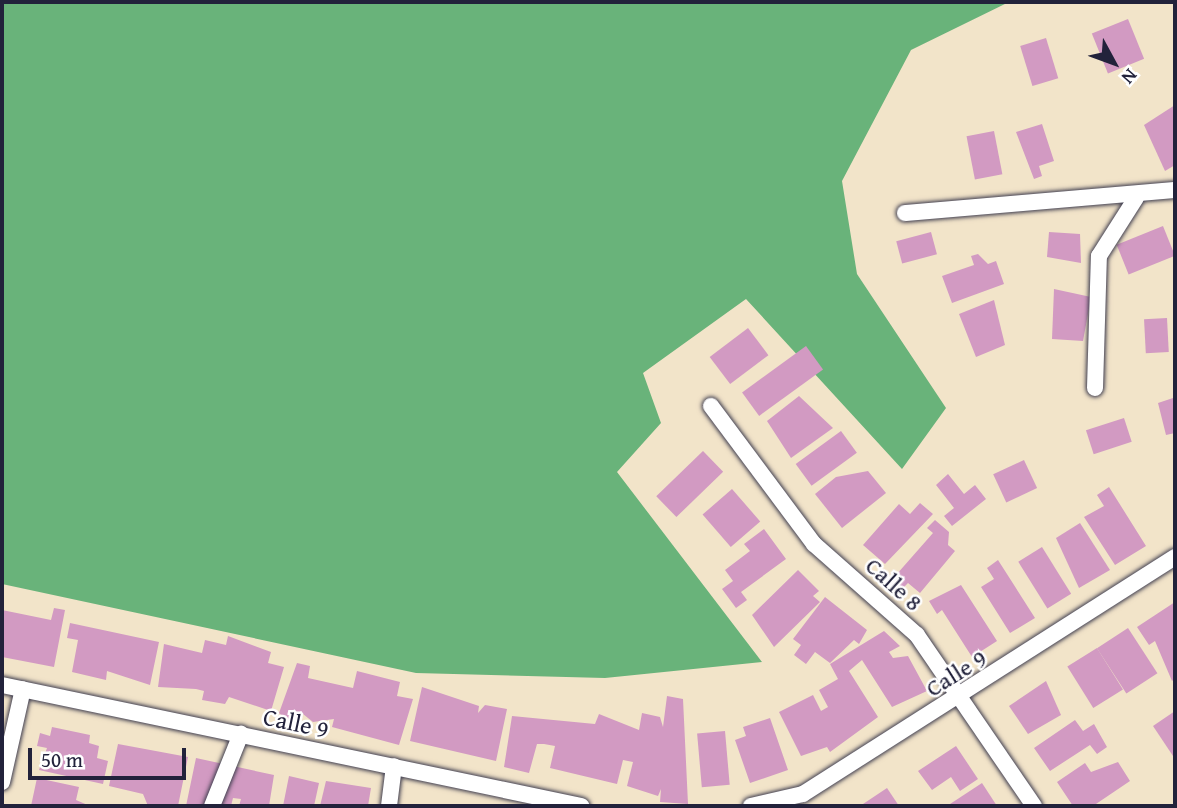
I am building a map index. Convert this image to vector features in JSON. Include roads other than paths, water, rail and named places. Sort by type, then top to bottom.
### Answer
[{"type":"street","points":[[905,213],[1136,198],[1175,190]]},
{"type":"street","points":[[1095,388],[1099,256],[1136,198]]},
{"type":"street","name":"Calle 8","points":[[712,406],[814,544],[917,635],[1034,806]]},
{"type":"street","name":"Calle 9","points":[[751,806],[806,800],[1175,557]]},
{"type":"street","name":"Calle 9","points":[[2,685],[581,806]]},
{"type":"street","points":[[2,782],[23,689]]},
{"type":"street","points":[[212,806],[241,734]]},
{"type":"street","points":[[389,806],[394,766]]}]
